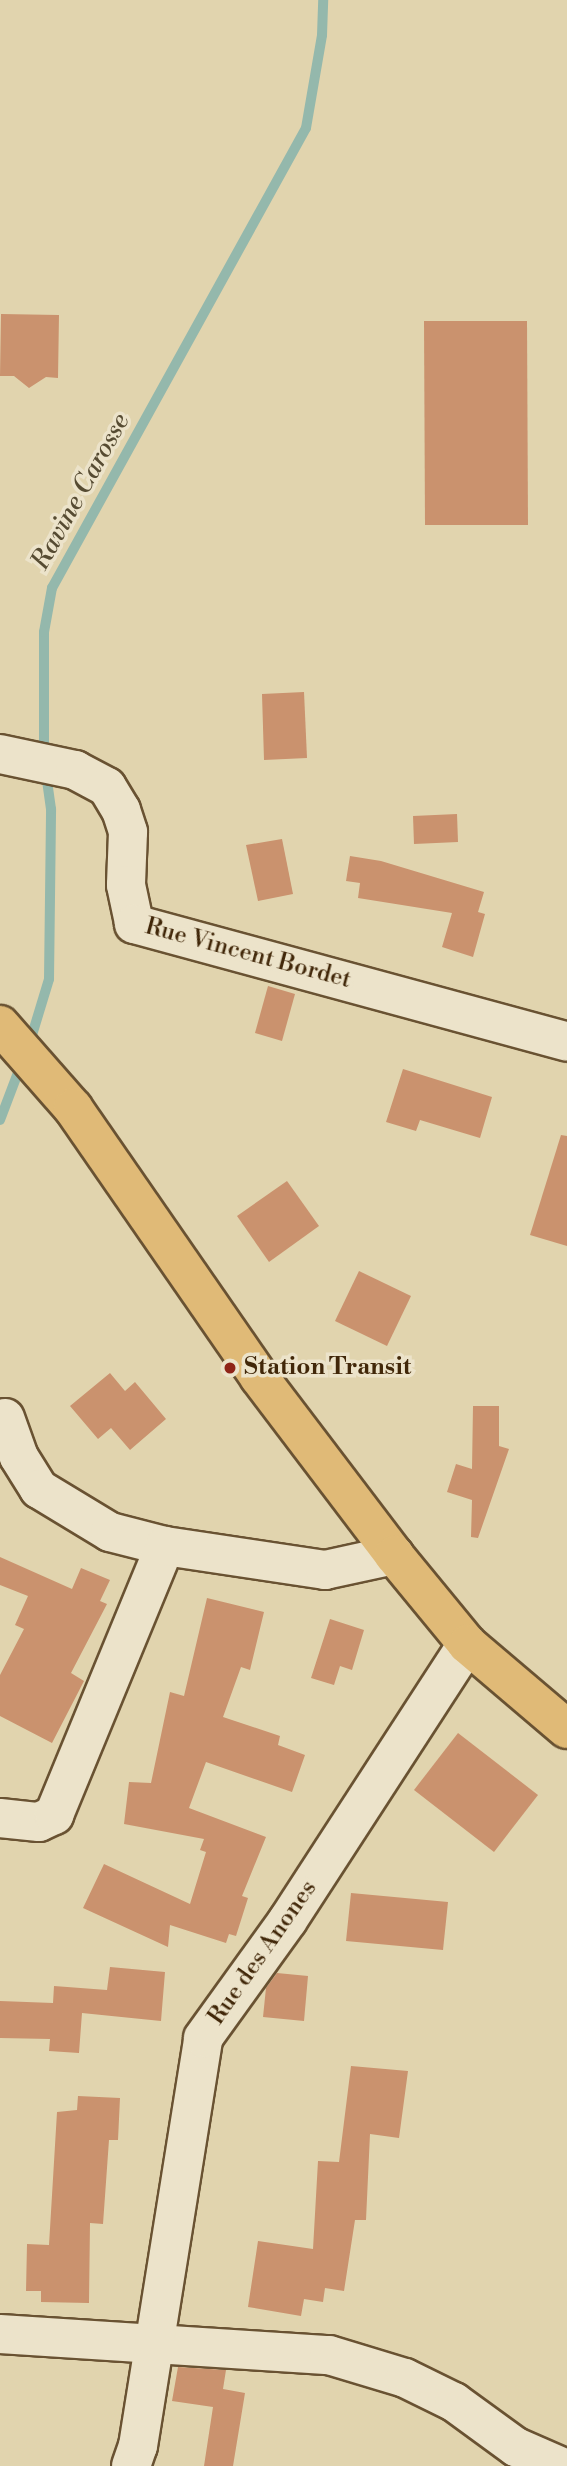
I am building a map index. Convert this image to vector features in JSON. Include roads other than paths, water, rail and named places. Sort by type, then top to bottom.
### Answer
[{"type":"main road","points":[[0,1025],[73,1108],[259,1377],[394,1555],[467,1644],[567,1729]]},
{"type":"street","name":"Rue Vincent Bordet","points":[[0,754],[75,770],[107,787],[121,810],[128,832],[125,885],[134,924],[567,1042]]},
{"type":"street","points":[[5,1418],[19,1457],[39,1489],[110,1532],[165,1546],[325,1570],[394,1555]]},
{"type":"street","points":[[0,1818],[39,1822],[54,1815],[165,1546]]},
{"type":"street","name":"Rue des Anones","points":[[131,2466],[155,2342],[203,2038],[288,1920],[467,1644]]},
{"type":"street","points":[[0,2334],[329,2355],[405,2378],[454,2402],[516,2447],[560,2466]]},
{"type":"waterway","name":"Ravine Carosse","points":[[44,754],[44,632],[52,588],[306,128],[322,35],[323,0]]},
{"type":"waterway","name":"Ravine Carosse","points":[[29,1045],[49,979],[51,809],[46,773]]},
{"type":"waterway","name":"Ravine Carosse","points":[[0,1120],[22,1062]]},
{"type":"place","name":"Station Transit","points":[[230,1368]]}]
